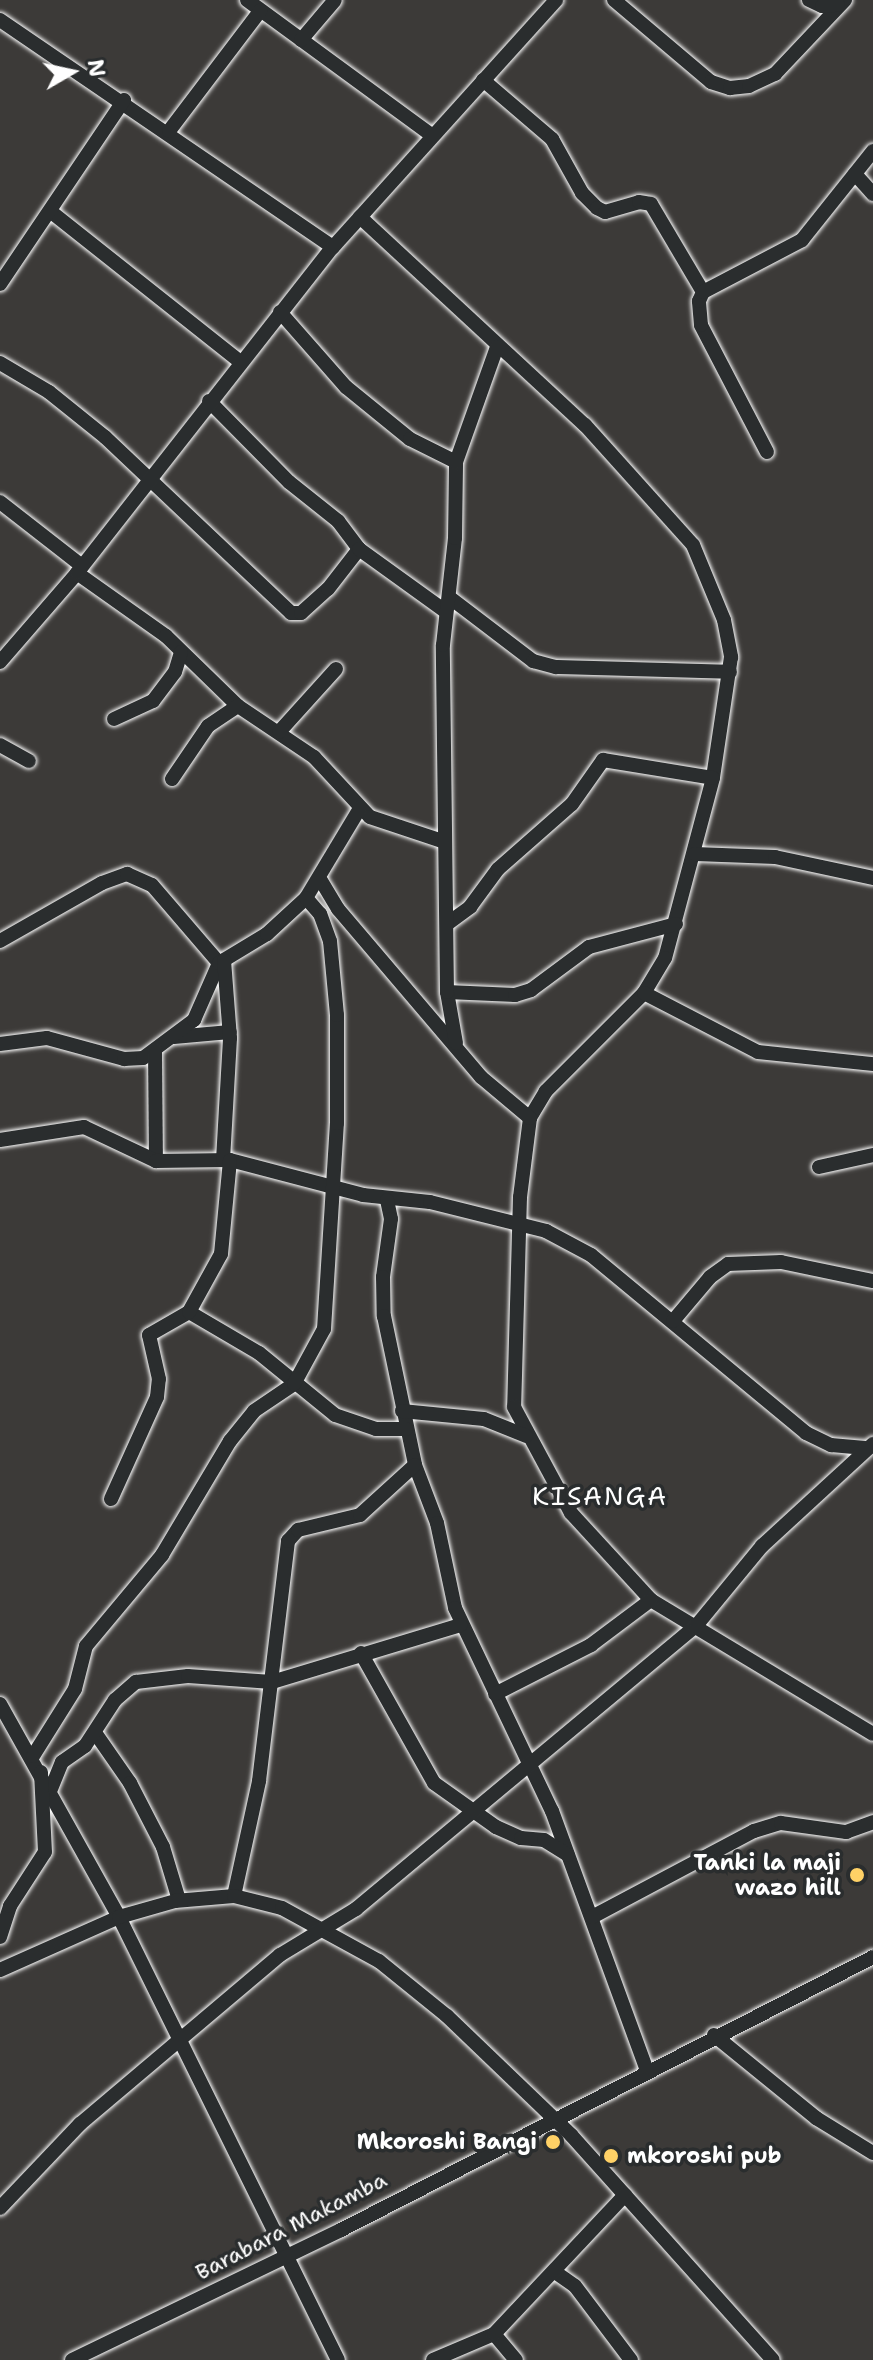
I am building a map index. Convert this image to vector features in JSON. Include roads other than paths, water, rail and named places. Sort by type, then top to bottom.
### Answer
[{"type":"street","points":[[247,0],[430,134]]},
{"type":"street","points":[[301,40],[335,0]]},
{"type":"street","points":[[0,662],[80,570],[239,361],[333,247],[430,134],[556,0]]},
{"type":"street","points":[[614,0],[711,82],[730,88],[749,86],[775,74],[842,2]]},
{"type":"street","points":[[809,0],[822,6],[842,2]]},
{"type":"street","points":[[169,131],[260,11]]},
{"type":"street","points":[[0,20],[51,58],[124,100],[333,247]]},
{"type":"street","points":[[483,80],[552,139],[582,193],[597,208],[605,212],[639,202],[651,204],[703,292]]},
{"type":"street","points":[[0,284],[124,100]]},
{"type":"street","points":[[767,452],[696,310],[703,292],[802,240],[873,151]]},
{"type":"street","points":[[855,174],[873,194]]},
{"type":"street","points":[[50,211],[239,361]]},
{"type":"street","points":[[360,217],[497,347],[585,425],[693,545],[724,620],[730,672],[713,778],[665,958],[644,993],[546,1091],[530,1118],[523,1147],[520,1309],[511,1396],[527,1436],[571,1513],[651,1600],[873,1734]]},
{"type":"street","points":[[280,312],[346,387],[410,439],[456,462]]},
{"type":"street","points":[[456,1043],[447,992],[442,841],[447,604],[456,462],[497,347]]},
{"type":"street","points":[[0,363],[49,392],[149,478],[291,613],[301,613],[328,589],[359,549]]},
{"type":"street","points":[[209,401],[289,482],[338,521],[359,549],[533,661],[556,667],[730,672]]},
{"type":"street","points":[[0,502],[181,652],[238,706],[314,757],[360,808],[383,824],[442,841]]},
{"type":"street","points":[[114,719],[153,701],[166,687],[181,652]]},
{"type":"street","points":[[279,732],[336,669]]},
{"type":"street","points":[[172,779],[208,726],[238,706]]},
{"type":"street","points":[[0,745],[29,761]]},
{"type":"street","points":[[447,924],[470,907],[498,869],[561,816],[603,760],[713,778]]},
{"type":"street","points":[[0,1044],[47,1038],[136,1059],[155,1050],[174,1037],[203,1008],[222,962],[267,934],[306,898],[360,808]]},
{"type":"street","points":[[695,854],[775,857],[873,878]]},
{"type":"street","points":[[0,941],[102,883],[127,874],[152,885],[222,962],[230,1032],[221,1254],[189,1312],[149,1335],[159,1379],[157,1397],[111,1499]]},
{"type":"street","points":[[320,879],[338,909],[456,1043],[481,1077],[530,1118]]},
{"type":"street","points":[[33,1756],[75,1689],[86,1646],[162,1555],[254,1411],[294,1384],[324,1329],[334,1185],[333,968],[320,914],[306,898]]},
{"type":"street","points":[[447,992],[515,995],[531,990],[589,947],[676,924]]},
{"type":"street","points":[[644,993],[758,1052],[873,1064]]},
{"type":"street","points":[[174,1037],[230,1032]]},
{"type":"street","points":[[155,1050],[156,1161]]},
{"type":"street","points":[[0,1140],[84,1127],[156,1161],[226,1160],[387,1200],[430,1202],[573,1242],[806,1433],[831,1445],[871,1446]]},
{"type":"street","points":[[819,1167],[873,1155]]},
{"type":"street","points":[[387,1200],[391,1219],[383,1277],[384,1316],[406,1429],[415,1465],[437,1523],[461,1625],[531,1763],[592,1917],[647,2070]]},
{"type":"street","points":[[673,1321],[710,1277],[744,1261],[781,1262],[873,1281]]},
{"type":"street","points":[[189,1312],[259,1353],[294,1384],[352,1423],[406,1429]]},
{"type":"street","points":[[402,1411],[484,1419],[527,1436]]},
{"type":"street","points":[[0,2208],[80,2124],[280,1955],[356,1909],[696,1626],[762,1546],[871,1446]]},
{"type":"street","points":[[234,1896],[259,1781],[290,1536],[360,1515],[415,1465]]},
{"type":"street","points":[[495,1694],[591,1645],[651,1600]]},
{"type":"street","points":[[51,1789],[62,1762],[96,1734],[115,1700],[136,1682],[188,1676],[272,1682],[461,1625]]},
{"type":"street","points":[[361,1653],[421,1766],[450,1796],[476,1809],[503,1831],[544,1840],[568,1855]]},
{"type":"street","points":[[0,1704],[33,1756],[119,1917],[178,2044],[338,2360]]},
{"type":"street","points":[[96,1734],[130,1783],[163,1847],[179,1900]]},
{"type":"street","points":[[0,1937],[10,1906],[45,1852],[41,1772]]},
{"type":"street","points":[[592,1917],[754,1831],[781,1823],[846,1832],[873,1822]]},
{"type":"street","points":[[0,1970],[119,1917],[179,1900],[234,1896],[282,1908],[405,1980],[555,2120],[773,2360]]},
{"type":"street","name":"Barabara Makamba","points":[[72,2360],[96,2355],[714,2035],[873,1957]]},
{"type":"street","points":[[714,2035],[826,2126],[873,2153]]},
{"type":"street","points":[[433,2360],[494,2334],[625,2195]]},
{"type":"street","points":[[555,2272],[585,2298],[631,2360]]},
{"type":"street","points":[[494,2334],[516,2360]]},
{"type":"place","name":"Tanki la maji wazo hill","points":[[857,1875]]},
{"type":"place","name":"Mkoroshi Bangi","points":[[553,2142]]},
{"type":"place","name":"mkoroshi pub","points":[[611,2156]]},
{"type":"district","name":"KISANGA","points":[[600,1496]]}]
